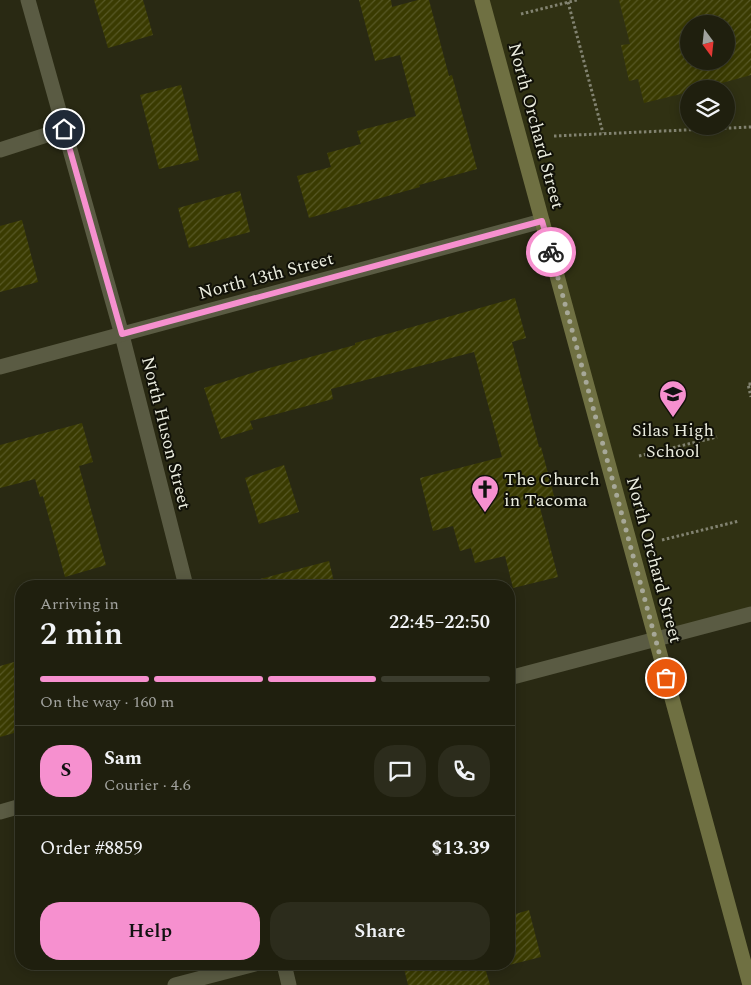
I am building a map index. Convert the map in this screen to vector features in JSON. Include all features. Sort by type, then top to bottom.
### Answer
[{"type":"street","name":"North Huson Street","points":[[28,0],[122,334],[184,580]]},
{"type":"street","name":"North Orchard Street","points":[[482,0],[750,985]]},
{"type":"street","points":[[0,150],[64,129]]},
{"type":"street","name":"North 13th Street","points":[[0,367],[542,221]]},
{"type":"street","points":[[515,676],[751,614]]},
{"type":"street","points":[[0,812],[15,808]]},
{"type":"street","points":[[176,985],[232,970]]},
{"type":"street","points":[[286,970],[290,985]]},
{"type":"path","points":[[522,14],[577,0]]},
{"type":"path","points":[[568,2],[603,133]]},
{"type":"path","points":[[554,136],[751,127]]},
{"type":"path","points":[[751,384],[748,384],[751,397]]},
{"type":"path","points":[[639,456],[717,437]]},
{"type":"path","points":[[662,540],[739,521]]},
{"type":"shaded area","name":"Silas High School","points":[[482,0],[751,0],[751,614],[656,639]]},
{"type":"building","points":[[94,0],[143,0],[153,35],[108,48]]},
{"type":"building","points":[[359,0],[391,0],[392,7],[418,0],[429,0],[449,76],[452,75],[477,169],[309,218],[297,176],[331,167],[327,153],[361,144],[357,131],[416,116],[400,55],[375,61]]},
{"type":"building","points":[[619,0],[751,0],[751,75],[733,80],[680,80],[680,94],[644,103],[638,79],[629,81],[621,45],[630,44]]},
{"type":"building","points":[[181,85],[199,160],[159,169],[140,95]]},
{"type":"building","points":[[240,191],[250,232],[189,248],[178,208]]},
{"type":"building","points":[[22,220],[38,282],[0,292],[0,226]]},
{"type":"building","points":[[515,298],[526,338],[512,342],[539,447],[541,447],[554,496],[538,500],[558,577],[515,588],[515,580],[511,580],[505,556],[475,563],[471,548],[460,551],[453,526],[433,531],[420,478],[502,457],[474,352],[331,389],[333,399],[250,421],[253,429],[221,439],[204,388],[258,371],[355,345],[355,343]]},
{"type":"building","points":[[82,423],[93,462],[79,466],[106,565],[65,577],[43,496],[40,497],[35,479],[0,488],[0,445]]},
{"type":"building","points":[[284,465],[299,512],[259,524],[245,478]]},
{"type":"building","points":[[329,561],[334,580],[260,580]]},
{"type":"building","points":[[15,662],[15,733],[0,737],[0,666]]},
{"type":"building","points":[[529,910],[541,957],[515,964],[515,914]]},
{"type":"building","points":[[404,970],[486,970],[490,985],[408,985]]},
{"type":"way so far","points":[[551,252],[666,678]]},
{"type":"place","name":"Silas High School","points":[[673,418]]},
{"type":"place","name":"The Church in Tacoma","points":[[485,513]]},
{"type":"route","points":[[64,129],[122,334],[542,221],[551,252]]}]
